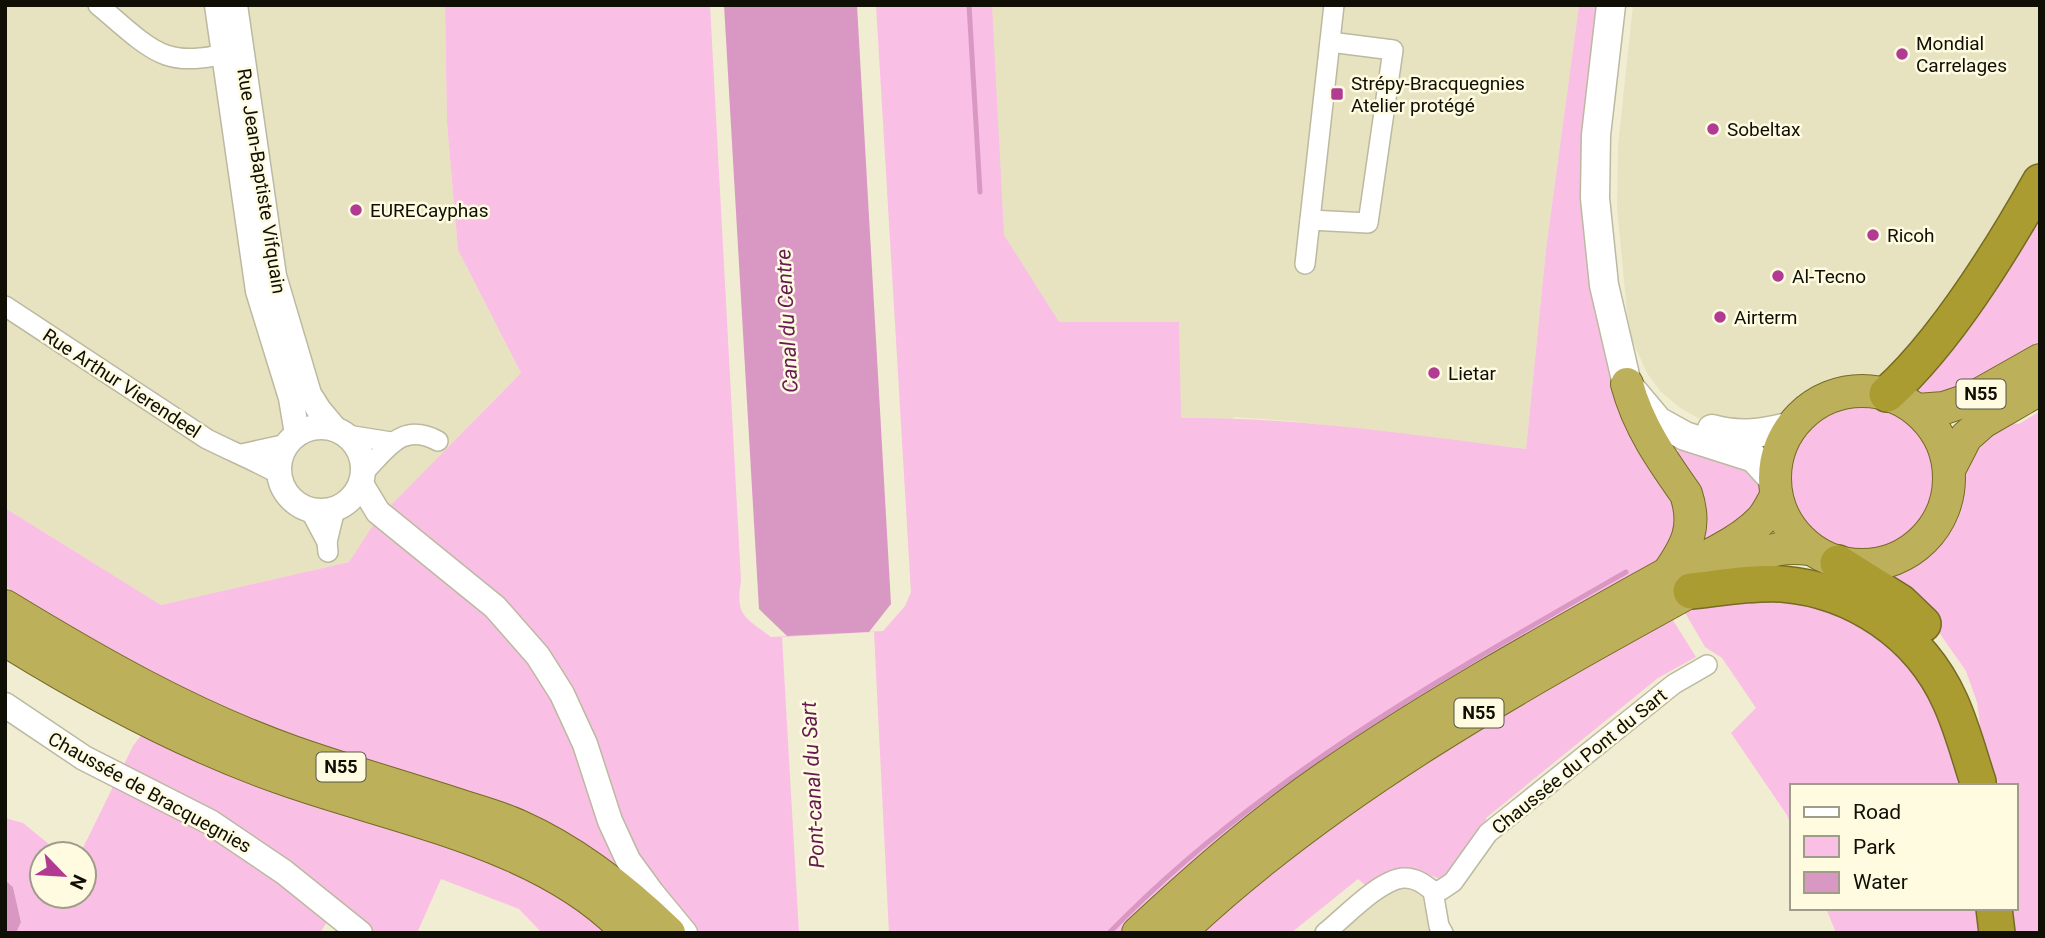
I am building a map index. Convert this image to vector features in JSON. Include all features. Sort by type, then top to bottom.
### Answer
[{"type":"highway","points":[[1902,402],[1910,374],[1969,296],[2040,182]]},
{"type":"highway","name":"N55","points":[[1179,933],[1280,845],[1352,792],[1679,582],[1688,566],[1750,531],[1765,516],[1775,488],[1776,461],[1782,442],[1802,415],[1827,398],[1857,391],[1902,402],[1944,408],[1971,399],[2040,360]]},
{"type":"highway","points":[[1627,384],[1633,408],[1686,494],[1690,506],[1692,522],[1679,582],[1807,587],[1831,593],[1882,618],[1911,644],[1937,677],[1950,701],[1978,784]]},
{"type":"highway","name":"N55","points":[[1949,470],[1966,438],[1983,422],[2040,389]]},
{"type":"highway","name":"N55","points":[[1138,933],[1273,816],[1335,771],[1483,677],[1679,582],[1768,551],[1787,547],[1859,566],[1880,564],[1900,557],[1918,546],[1943,512],[1949,470],[1939,437],[1902,402]]},
{"type":"highway","points":[[1775,488],[1788,525],[1824,556],[1900,602],[1939,643],[1957,670],[1968,698],[1978,784]]},
{"type":"highway","name":"N55","points":[[5,606],[141,685],[226,725],[292,751],[481,813],[537,835],[568,852],[625,892],[669,933]]},
{"type":"highway","name":"N55","points":[[5,640],[125,708],[201,745],[280,778],[475,841],[513,856],[574,890],[628,933]]},
{"type":"highway","points":[[1994,910],[1997,933]]},
{"type":"main road","points":[[1611,5],[1596,135],[1595,198],[1604,285],[1627,384],[1658,421],[1685,436],[1754,458],[1775,488]]},
{"type":"main road","points":[[1613,146],[1606,128],[1620,5]]},
{"type":"main road","points":[[1629,5],[1613,146],[1614,256],[1627,345],[1644,385],[1659,404],[1679,417],[1735,435],[1759,434],[1792,426]]},
{"type":"street","points":[[97,5],[149,46],[166,55],[187,58],[233,52]]},
{"type":"street","name":"Rue Jean-Baptiste Vifquain","points":[[217,5],[233,52],[274,276],[309,394],[319,410],[356,445],[362,458],[362,478],[377,512],[495,607],[538,656],[562,694],[585,744],[610,821],[628,860],[685,933]]},
{"type":"street","name":"Rue Jean-Baptiste Vifquain","points":[[236,5],[233,52],[258,291],[291,398],[292,439],[281,457],[279,474]]},
{"type":"street","points":[[1305,264],[1334,5]]},
{"type":"street","points":[[1310,220],[1368,223],[1393,50],[1330,42]]},
{"type":"street","name":"Rue Arthur Vierendeel","points":[[5,306],[207,439],[279,474]]},
{"type":"street","points":[[242,454],[292,439],[309,428],[322,426],[391,442]]},
{"type":"street","points":[[279,474],[289,497],[310,510],[323,512],[346,503],[391,442],[407,435],[417,435],[429,436],[438,442]]},
{"type":"street","points":[[310,510],[328,547],[335,509]]},
{"type":"street","name":"Chaussée du Pont du Sart","points":[[1433,891],[1441,890],[1453,882],[1474,850],[1497,825],[1674,684],[1707,665]]},
{"type":"street","name":"Chaussée de Bracquegnies","points":[[5,705],[84,758],[238,839],[284,872],[359,933]]},
{"type":"street","points":[[1325,933],[1372,894],[1392,881],[1403,878],[1412,879],[1433,891],[1439,926],[1443,933]]},
{"type":"shaded area","points":[[5,5],[445,5],[447,123],[458,250],[521,373],[377,519],[349,562],[161,605],[5,508]]},
{"type":"shaded area","points":[[879,5],[1579,5],[1546,249],[1526,449],[1235,417],[911,592]]},
{"type":"shaded area","points":[[1633,5],[2040,5],[2040,166],[1976,265],[1889,380],[1835,384],[1818,390],[1781,418],[1725,426],[1698,418],[1680,408],[1660,391],[1647,373],[1632,340],[1617,208],[1618,146]]},
{"type":"shaded area","points":[[1402,888],[1417,890],[1426,896],[1436,933],[1341,933],[1383,897]]},
{"type":"green space","points":[[445,5],[710,5],[740,602],[744,615],[771,637],[883,631],[905,606],[911,592],[876,5],[992,5],[1004,235],[1059,322],[1179,322],[1181,418],[1267,420],[1526,449],[1546,249],[1579,5],[1606,5],[1585,212],[1678,493],[1671,556],[1125,933],[696,933],[641,870],[575,706],[385,511],[521,373],[458,250],[447,123]]},
{"type":"green space","points":[[2040,206],[2040,349],[1993,377],[1959,392],[1925,397],[1907,393]]},
{"type":"green space","points":[[1863,405],[1891,411],[1914,427],[1930,450],[1936,478],[1930,506],[1914,529],[1891,545],[1863,551],[1835,545],[1812,529],[1796,506],[1790,478],[1796,450],[1812,427],[1835,411]]},
{"type":"green space","points":[[2040,411],[2040,933],[2007,933],[2004,910],[2017,910],[2017,784],[1988,784],[1977,702],[1966,671],[1938,631],[1874,576],[1904,567],[1930,551],[1949,527],[1955,513],[1965,461],[1970,450],[2004,422],[2019,424]]},
{"type":"green space","points":[[1685,447],[1758,471],[1764,493],[1740,520],[1700,542],[1676,456],[1679,449]]},
{"type":"green space","points":[[5,508],[161,605],[349,562],[377,519],[492,612],[537,664],[649,898],[243,718],[85,639],[5,586]]},
{"type":"green space","points":[[1744,593],[1860,614],[1927,676],[1964,784],[1790,784],[1790,822],[1731,733],[1756,708],[1722,658],[1705,647],[1684,611],[1719,597]]},
{"type":"green space","points":[[1671,617],[1696,657],[1658,678],[1486,818],[1487,828],[1443,880],[1416,870],[1370,889],[1358,879],[1291,933],[1193,933],[1403,771]]},
{"type":"green space","points":[[145,730],[505,862],[612,933],[542,933],[519,909],[441,879],[417,933],[360,933],[333,912],[320,933],[16,933],[21,921],[13,887],[5,880],[5,818],[23,823],[44,840],[28,840],[28,910],[98,910],[98,840],[87,840],[133,746]]},
{"type":"green space","points":[[1827,910],[1981,910],[1983,933],[1836,933]]},
{"type":"water","name":"Canal du Centre","points":[[724,5],[857,5],[891,604],[869,632],[787,636],[759,609]]},
{"type":"water","points":[[5,880],[13,887],[21,922],[16,933],[5,933]]},
{"type":"pier","name":"Pont-canal du Sart","points":[[874,632],[889,933],[799,933],[782,637]]},
{"type":"waterway","points":[[969,5],[980,192]]},
{"type":"waterway","points":[[1109,933],[1166,878],[1226,827],[1289,779],[1421,692],[1626,572]]},
{"type":"place","name":"Mondial Carrelages","points":[[1902,54]]},
{"type":"place","name":"Strépy-Bracquegnies Atelier protégé","points":[[1337,94]]},
{"type":"place","name":"Sobeltax","points":[[1713,129]]},
{"type":"place","name":"EURECayphas","points":[[356,210]]},
{"type":"place","name":"Ricoh","points":[[1873,235]]},
{"type":"place","name":"Al-Tecno","points":[[1778,276]]},
{"type":"place","name":"Airterm","points":[[1720,317]]},
{"type":"place","name":"Lietar","points":[[1434,373]]}]
